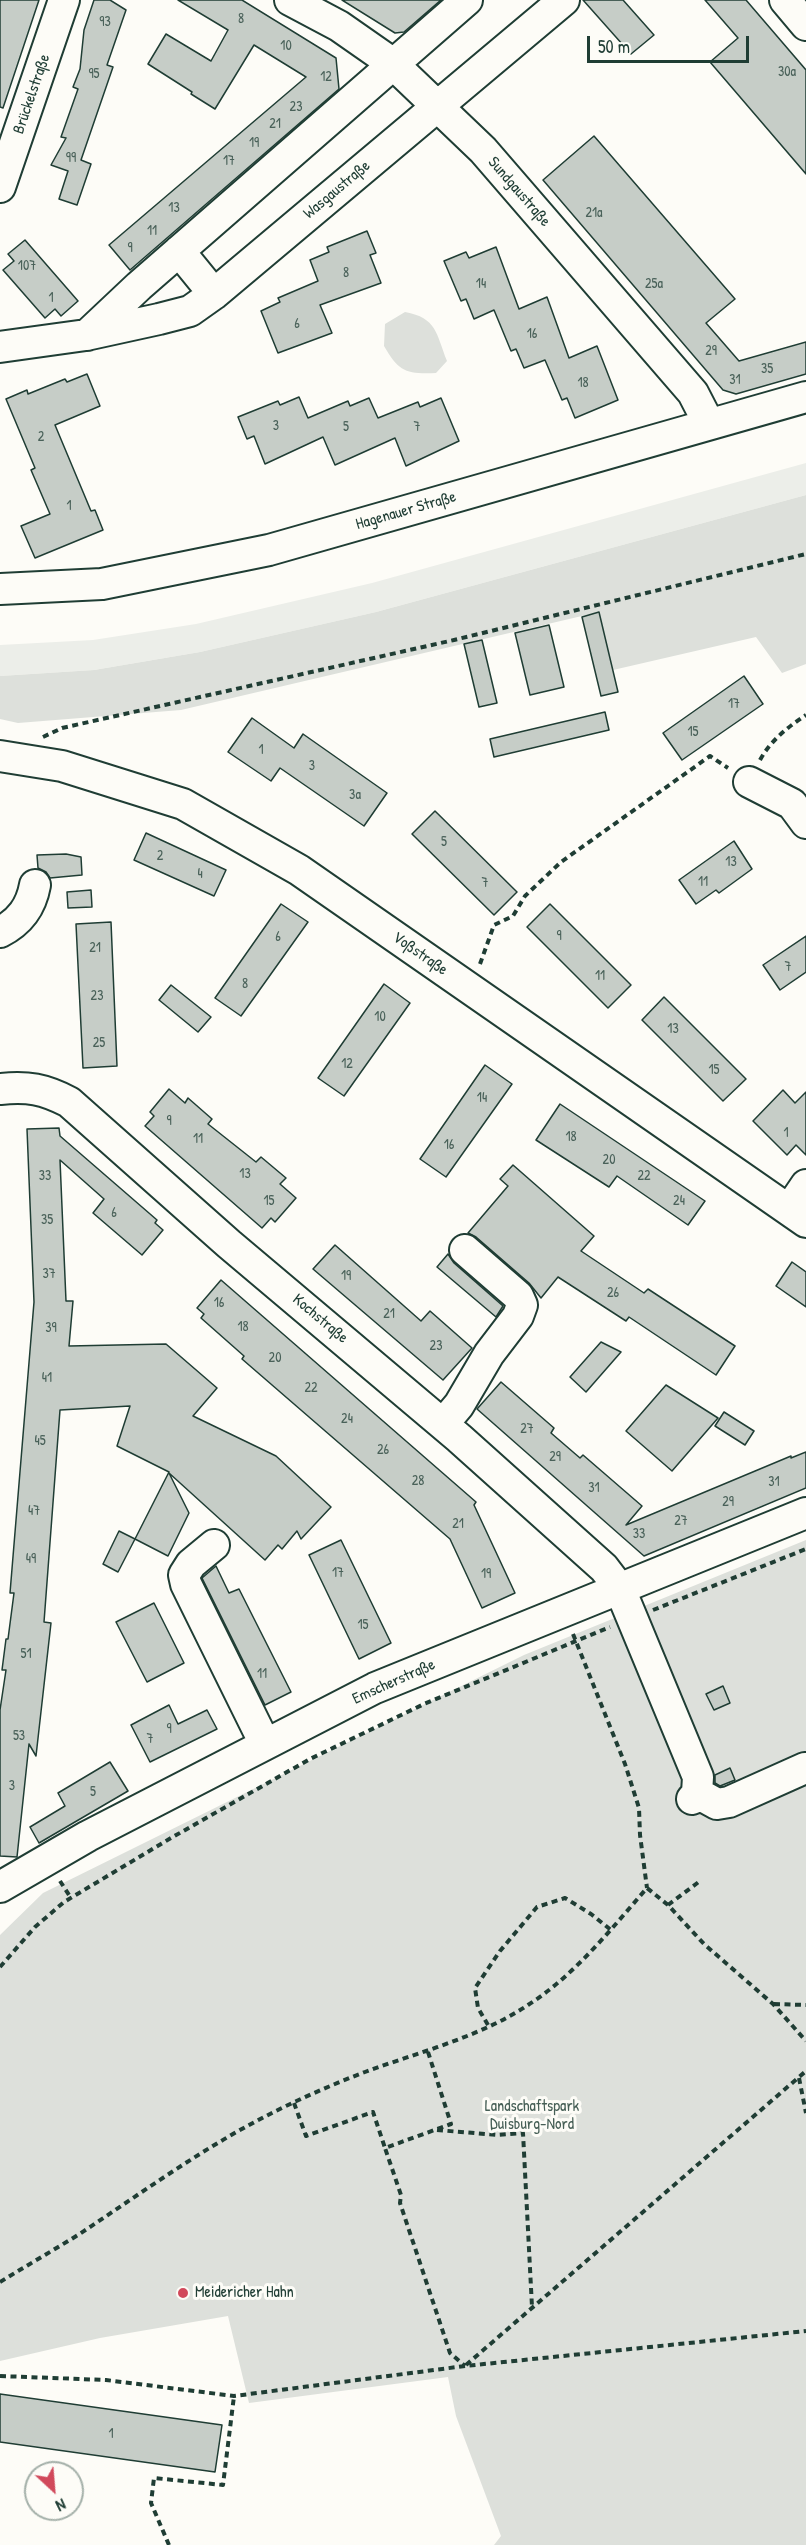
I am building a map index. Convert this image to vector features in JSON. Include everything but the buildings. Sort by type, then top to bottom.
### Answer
[{"type":"street","name":"Brückelstraße","points":[[0,187],[64,0]]},
{"type":"street","name":"Sundgaustraße","points":[[290,0],[339,26],[392,63],[483,150],[693,393],[709,424]]},
{"type":"street","points":[[86,335],[178,251],[467,0]]},
{"type":"street","name":"Wasgaustraße","points":[[0,347],[86,335],[190,311],[214,294],[564,0]]},
{"type":"street","points":[[785,0],[806,25]]},
{"type":"street","points":[[178,251],[214,294]]},
{"type":"street","name":"Hagenauer Straße","points":[[13,589],[102,584],[269,550],[806,397]]},
{"type":"street","name":"Voßstraße","points":[[0,756],[62,766],[183,804],[299,870],[798,1216]]},
{"type":"street","points":[[749,782],[792,804],[806,823]]},
{"type":"street","points":[[0,932],[22,916],[32,902],[35,885]]},
{"type":"street","name":"Kochstraße","points":[[0,1089],[16,1087],[45,1090],[69,1101],[229,1244],[443,1424],[604,1568],[620,1589],[698,1777],[694,1796],[717,1804],[729,1802],[805,1768]]},
{"type":"street","points":[[798,1216],[806,1185]]},
{"type":"street","points":[[443,1424],[459,1405],[489,1354],[518,1317],[522,1305],[518,1296],[465,1250]]},
{"type":"street","name":"Emscherstraße","points":[[0,1887],[88,1836],[375,1688],[806,1514]]},
{"type":"street","points":[[214,1545],[191,1564],[184,1575],[186,1584],[265,1744]]},
{"type":"path","points":[[42,737],[62,728],[431,645],[806,554]]},
{"type":"path","points":[[471,989],[494,925],[513,916],[525,896],[561,862],[710,756],[749,782],[767,748],[786,729],[806,715]]},
{"type":"path","points":[[0,1967],[35,1927],[64,1902],[310,1759],[424,1704],[520,1663],[806,1549]]},
{"type":"path","points":[[563,1612],[625,1764],[639,1808],[647,1888],[668,1905],[704,1944],[773,2004],[806,2041]]},
{"type":"path","points":[[668,1905],[700,1881]]},
{"type":"path","points":[[0,2282],[75,2237],[204,2151],[248,2125],[364,2073],[428,2052],[528,2006],[549,1990],[611,1930],[647,1888]]},
{"type":"path","points":[[488,2025],[478,2008],[475,1988],[500,1951],[537,1907],[565,1898],[611,1930]]},
{"type":"path","points":[[773,2004],[806,2005]]},
{"type":"path","points":[[385,2148],[451,2124],[428,2052]]},
{"type":"path","points":[[465,2366],[806,2072]]},
{"type":"path","points":[[799,2078],[806,2113]]},
{"type":"path","points":[[294,2103],[306,2136],[373,2112],[401,2195],[400,2203],[450,2353],[465,2366]]},
{"type":"path","points":[[436,2129],[497,2134],[522,2133],[532,2308]]},
{"type":"path","points":[[0,2376],[106,2380],[234,2396],[465,2366],[806,2331]]},
{"type":"path","points":[[169,2545],[151,2503],[154,2478],[223,2485],[234,2396]]},
{"type":"shaded area","points":[[806,463],[806,495],[376,612],[200,652],[94,670],[0,676],[0,645],[93,640],[196,624],[372,583]]},
{"type":"green space","points":[[405,312],[424,318],[434,328],[447,361],[436,373],[404,370],[394,361],[384,346],[385,324]]},
{"type":"green space","points":[[806,495],[806,664],[782,673],[756,637],[613,670],[599,612],[181,710],[18,723],[0,719],[0,676],[94,670],[200,652],[376,612]]},
{"type":"green space","name":"Landschaftspark Duisburg-Nord","points":[[806,1540],[806,2545],[494,2545],[501,2536],[456,2416],[448,2377],[249,2403],[228,2316],[100,2338],[0,2361],[0,1935],[43,1893],[524,1655]]},
{"type":"place","name":"Meidericher Hahn","points":[[183,2293]]}]
